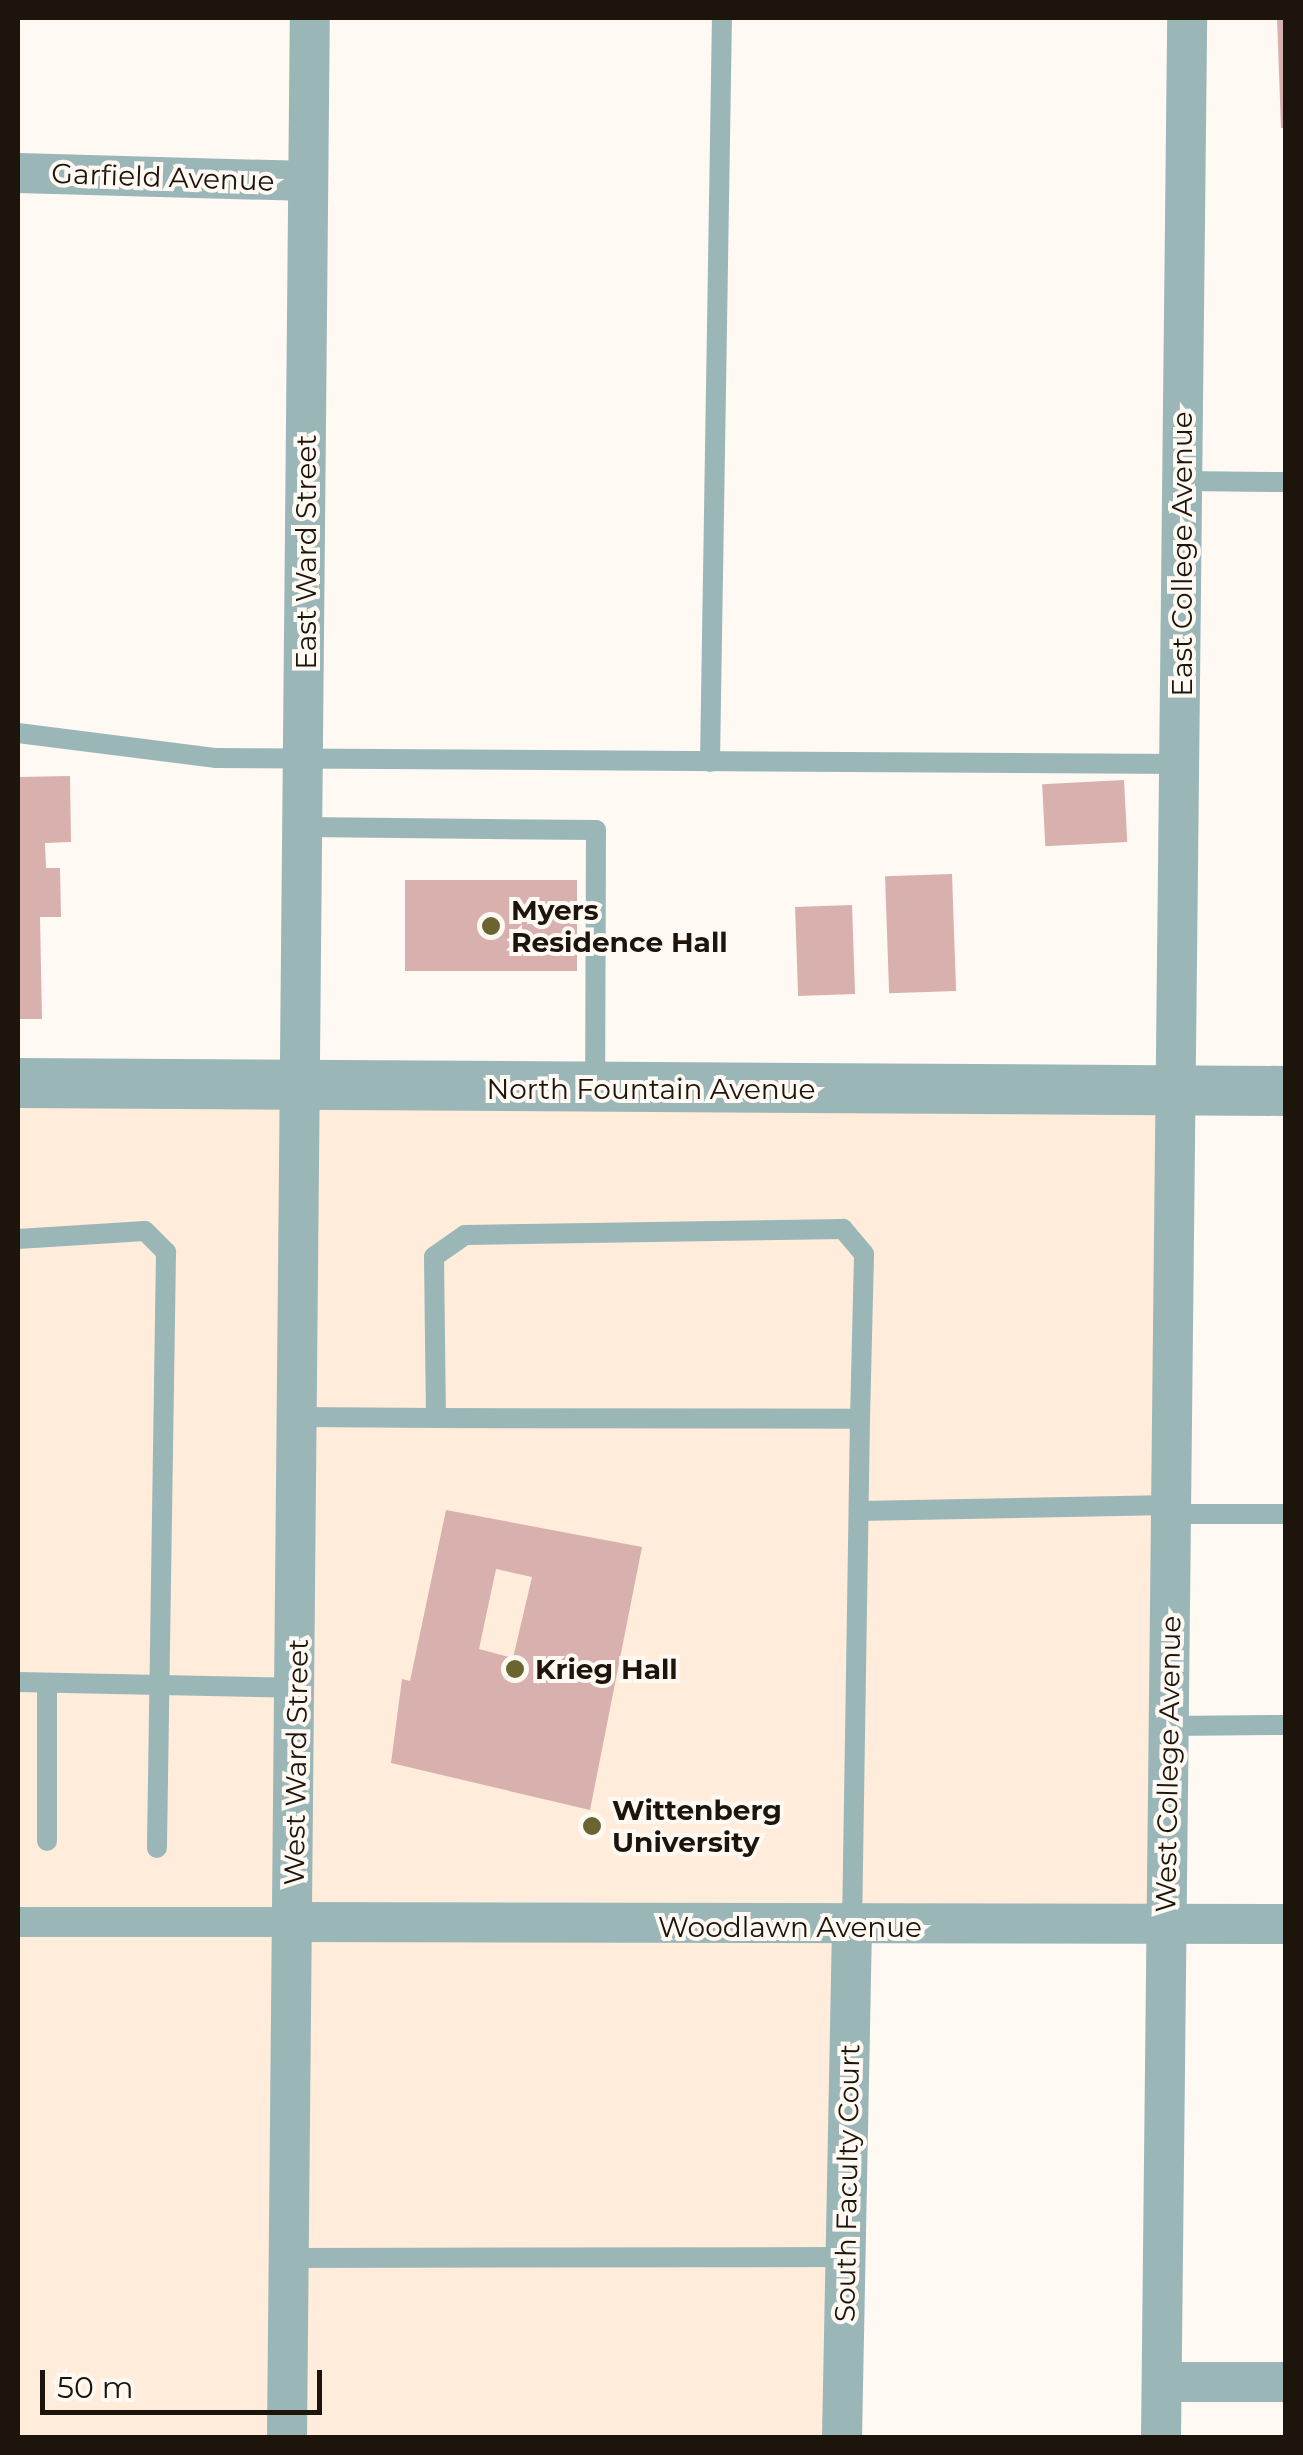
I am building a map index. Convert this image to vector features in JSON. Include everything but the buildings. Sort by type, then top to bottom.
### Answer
[{"type":"street","name":"East Ward Street","points":[[304,1086],[310,18]]},
{"type":"street","name":"East College Avenue","points":[[1177,1091],[1187,18]]},
{"type":"street","name":"Garfield Avenue","points":[[18,173],[308,182]]},
{"type":"street","name":"North Fountain Avenue","points":[[18,1083],[1286,1091]]},
{"type":"street","name":"West Ward Street","points":[[286,2438],[304,1086]]},
{"type":"street","name":"West College Avenue","points":[[1161,2438],[1177,1091]]},
{"type":"street","points":[[18,1922],[294,1922]]},
{"type":"street","name":"Woodlawn Avenue","points":[[294,1922],[852,1928],[1286,1924]]},
{"type":"street","name":"South Faculty Court","points":[[842,2438],[852,1928]]},
{"type":"street","points":[[1162,2382],[1286,2382]]},
{"type":"lane","points":[[710,762],[722,18]]},
{"type":"lane","points":[[1183,481],[1286,482]]},
{"type":"lane","points":[[18,733],[216,758],[1181,764]]},
{"type":"lane","points":[[305,826],[596,830],[595,1089]]},
{"type":"lane","points":[[436,1418],[434,1257],[466,1235],[843,1229],[864,1254],[852,1928]]},
{"type":"lane","points":[[18,1239],[145,1232],[166,1252],[157,1848]]},
{"type":"lane","points":[[300,1417],[860,1419]]},
{"type":"lane","points":[[858,1511],[1171,1509],[1286,1514]]},
{"type":"lane","points":[[18,1682],[297,1688]]},
{"type":"lane","points":[[47,1683],[47,1840]]},
{"type":"lane","points":[[1168,1726],[1286,1726]]},
{"type":"lane","points":[[291,2258],[844,2257]]},
{"type":"shaded area","name":"Wittenberg University","points":[[18,1085],[1177,1091],[1166,1926],[852,1928],[842,2437],[18,2438]]},
{"type":"place","name":"Myers Residence Hall","points":[[491,926]]},
{"type":"place","name":"Krieg Hall","points":[[515,1669]]},
{"type":"place","name":"Wittenberg University","points":[[592,1826]]}]
